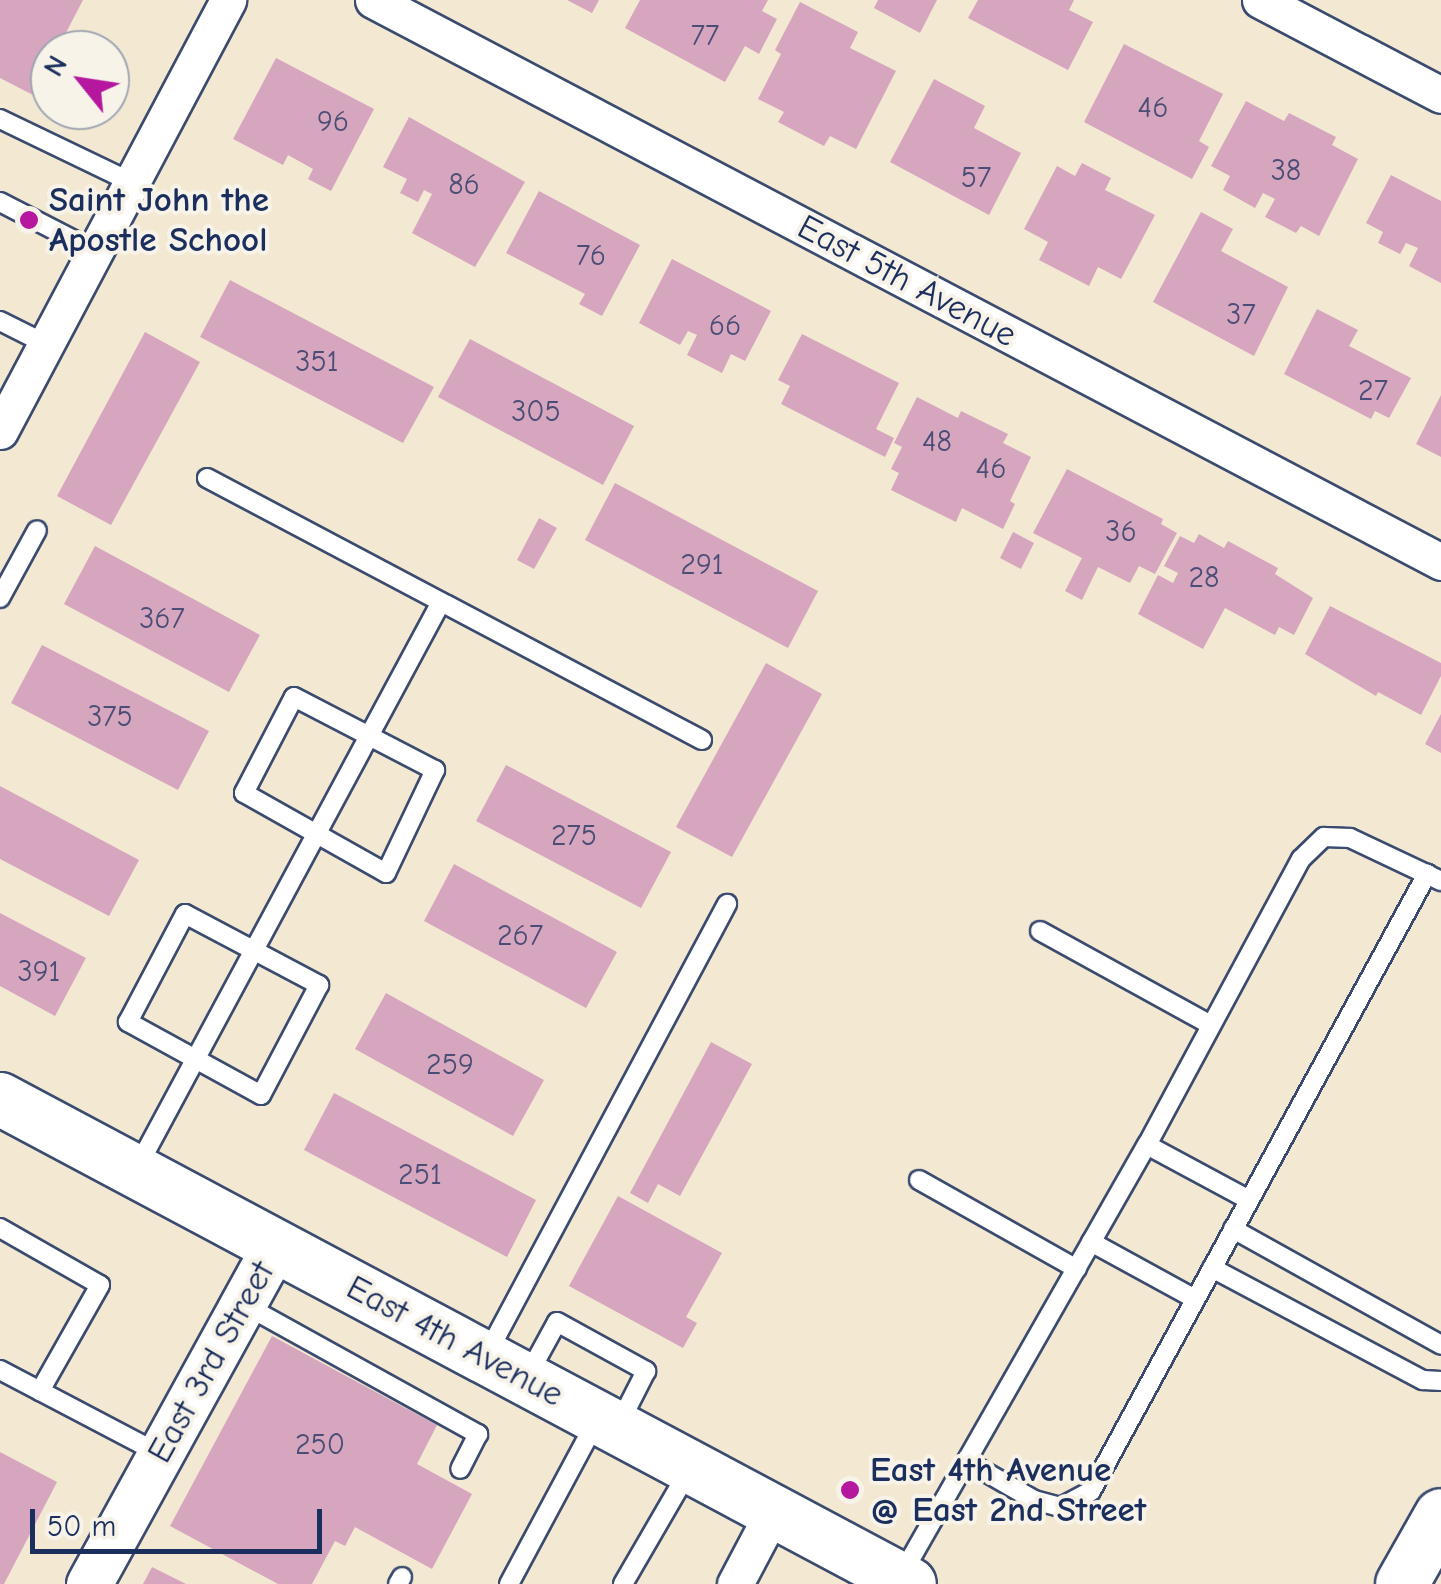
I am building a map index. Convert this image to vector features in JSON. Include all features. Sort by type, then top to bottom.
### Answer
[{"type":"main road","name":"East 4th Avenue","points":[[0,1099],[905,1581]]},
{"type":"main road","points":[[1402,1584],[1441,1515]]},
{"type":"street","points":[[0,431],[228,0]]},
{"type":"street","name":"East 5th Avenue","points":[[373,0],[1441,562]]},
{"type":"street","points":[[1260,0],[1441,95]]},
{"type":"street","name":"East 3rd Street","points":[[89,1584],[275,1245]]},
{"type":"street","points":[[735,1584],[774,1510]]},
{"type":"lane","points":[[0,119],[132,182]]},
{"type":"lane","points":[[0,202],[95,250]]},
{"type":"lane","points":[[0,321],[46,344]]},
{"type":"lane","points":[[208,478],[702,740]]},
{"type":"lane","points":[[0,598],[37,530]]},
{"type":"lane","points":[[136,1171],[441,602]]},
{"type":"lane","points":[[294,697],[368,736],[435,770],[386,872],[244,793],[294,697]]},
{"type":"lane","points":[[905,1581],[968,1462],[1146,1146],[1301,859],[1324,836],[1350,838],[1434,878],[1233,1229],[1090,1491],[1061,1507],[1034,1500],[968,1462]]},
{"type":"lane","points":[[506,1367],[727,904]]},
{"type":"lane","points":[[185,914],[320,985],[261,1095],[196,1058],[128,1022],[185,914]]},
{"type":"lane","points":[[1040,930],[1211,1026]]},
{"type":"lane","points":[[1146,1146],[1250,1200]]},
{"type":"lane","points":[[919,1180],[1077,1269]]},
{"type":"lane","points":[[0,1228],[100,1285],[40,1391]]},
{"type":"lane","points":[[1233,1229],[1441,1345]]},
{"type":"lane","points":[[1091,1242],[1195,1299]]},
{"type":"lane","points":[[1212,1268],[1423,1380],[1441,1380]]},
{"type":"lane","points":[[242,1304],[478,1434],[460,1469]]},
{"type":"lane","points":[[0,1370],[160,1454]]},
{"type":"lane","points":[[508,1584],[608,1422]]},
{"type":"lane","points":[[624,1584],[691,1466]]},
{"type":"building","points":[[0,0],[83,0],[67,30],[30,30],[30,93],[0,78]]},
{"type":"building","points":[[567,0],[599,0],[592,13]]},
{"type":"building","points":[[640,0],[768,0],[762,11],[777,19],[759,54],[745,46],[725,82],[625,28]]},
{"type":"building","points":[[878,0],[937,0],[920,33],[874,8]]},
{"type":"building","points":[[978,0],[1074,0],[1069,10],[1093,22],[1068,70],[968,18]]},
{"type":"building","points":[[800,2],[858,32],[850,48],[896,71],[856,149],[830,136],[824,146],[778,122],[784,112],[758,99],[781,54],[775,50]]},
{"type":"building","points":[[1124,44],[1223,94],[1199,141],[1209,147],[1192,179],[1084,122]]},
{"type":"building","points":[[276,58],[374,109],[331,191],[308,179],[313,169],[288,155],[283,165],[233,139]]},
{"type":"building","points":[[934,79],[985,106],[974,128],[1021,153],[989,215],[890,162]]},
{"type":"building","points":[[1246,101],[1284,121],[1289,113],[1336,137],[1332,145],[1358,159],[1319,236],[1301,226],[1296,233],[1265,217],[1275,199],[1263,193],[1255,208],[1223,190],[1230,176],[1211,166]]},
{"type":"building","points":[[409,117],[525,182],[475,267],[412,233],[432,194],[424,190],[418,202],[400,193],[407,179],[383,167]]},
{"type":"building","points":[[1082,163],[1111,178],[1105,190],[1155,215],[1121,279],[1098,267],[1089,286],[1039,260],[1048,242],[1024,229],[1057,166],[1075,176]]},
{"type":"building","points":[[1391,175],[1441,201],[1441,283],[1409,266],[1418,248],[1406,243],[1400,254],[1378,243],[1383,232],[1366,223]]},
{"type":"building","points":[[539,191],[640,245],[602,316],[579,304],[585,294],[506,253]]},
{"type":"building","points":[[1201,212],[1233,229],[1221,251],[1288,287],[1254,356],[1153,302]]},
{"type":"building","points":[[672,259],[771,311],[745,361],[731,354],[722,373],[687,355],[697,335],[688,331],[680,345],[639,323]]},
{"type":"building","points":[[230,280],[434,387],[403,443],[200,337]]},
{"type":"building","points":[[1317,309],[1358,330],[1349,346],[1411,378],[1389,418],[1375,411],[1371,419],[1284,374]]},
{"type":"building","points":[[145,332],[200,362],[111,525],[57,496]]},
{"type":"building","points":[[802,334],[899,383],[876,429],[894,438],[885,457],[781,404],[790,386],[778,380]]},
{"type":"building","points":[[470,339],[634,426],[603,485],[438,397]]},
{"type":"building","points":[[1441,395],[1441,457],[1416,444]]},
{"type":"building","points":[[917,397],[958,418],[961,411],[1008,434],[1003,443],[1031,457],[1010,501],[1015,504],[1003,529],[962,508],[956,522],[891,490],[899,473],[891,469],[902,447],[894,443]]},
{"type":"building","points":[[1067,469],[1163,519],[1161,524],[1177,533],[1155,574],[1139,566],[1130,583],[1098,567],[1082,600],[1065,591],[1082,558],[1033,533]]},
{"type":"building","points":[[615,483],[818,591],[788,648],[585,540]]},
{"type":"building","points":[[539,518],[557,528],[534,569],[517,560]]},
{"type":"building","points":[[1013,532],[1034,543],[1021,569],[1000,558]]},
{"type":"building","points":[[1199,534],[1224,548],[1228,541],[1278,568],[1275,574],[1313,598],[1294,635],[1279,627],[1275,635],[1225,608],[1203,649],[1138,614],[1158,575],[1173,583],[1178,573],[1164,566],[1180,536],[1194,543]]},
{"type":"building","points":[[95,546],[260,635],[229,692],[64,604]]},
{"type":"building","points":[[1330,606],[1441,663],[1441,676],[1421,715],[1378,692],[1376,696],[1305,654]]},
{"type":"building","points":[[42,645],[209,731],[178,790],[11,703]]},
{"type":"building","points":[[766,663],[822,694],[732,857],[676,827]]},
{"type":"building","points":[[1441,714],[1441,753],[1425,744]]},
{"type":"building","points":[[506,765],[671,852],[641,908],[476,821]]},
{"type":"building","points":[[0,786],[139,860],[109,916],[0,859]]},
{"type":"building","points":[[454,864],[617,952],[586,1008],[424,921]]},
{"type":"building","points":[[0,913],[86,958],[55,1016],[0,986]]},
{"type":"building","points":[[386,993],[544,1080],[513,1136],[355,1049]]},
{"type":"building","points":[[711,1042],[752,1064],[680,1196],[658,1184],[648,1203],[630,1193]]},
{"type":"building","points":[[334,1093],[536,1200],[507,1257],[304,1150]]},
{"type":"building","points":[[618,1196],[722,1253],[686,1317],[697,1323],[683,1348],[569,1286]]},
{"type":"building","points":[[272,1336],[437,1425],[417,1464],[472,1494],[432,1569],[355,1527],[345,1546],[335,1541],[312,1584],[278,1584],[170,1526]]},
{"type":"building","points":[[0,1452],[57,1482],[4,1584],[0,1584]]},
{"type":"building","points":[[152,1567],[186,1584],[143,1584]]},
{"type":"place","name":"Saint John the Apostle School","points":[[29,220]]},
{"type":"place","name":"East 4th Avenue @ East 2nd Street","points":[[850,1490]]}]
